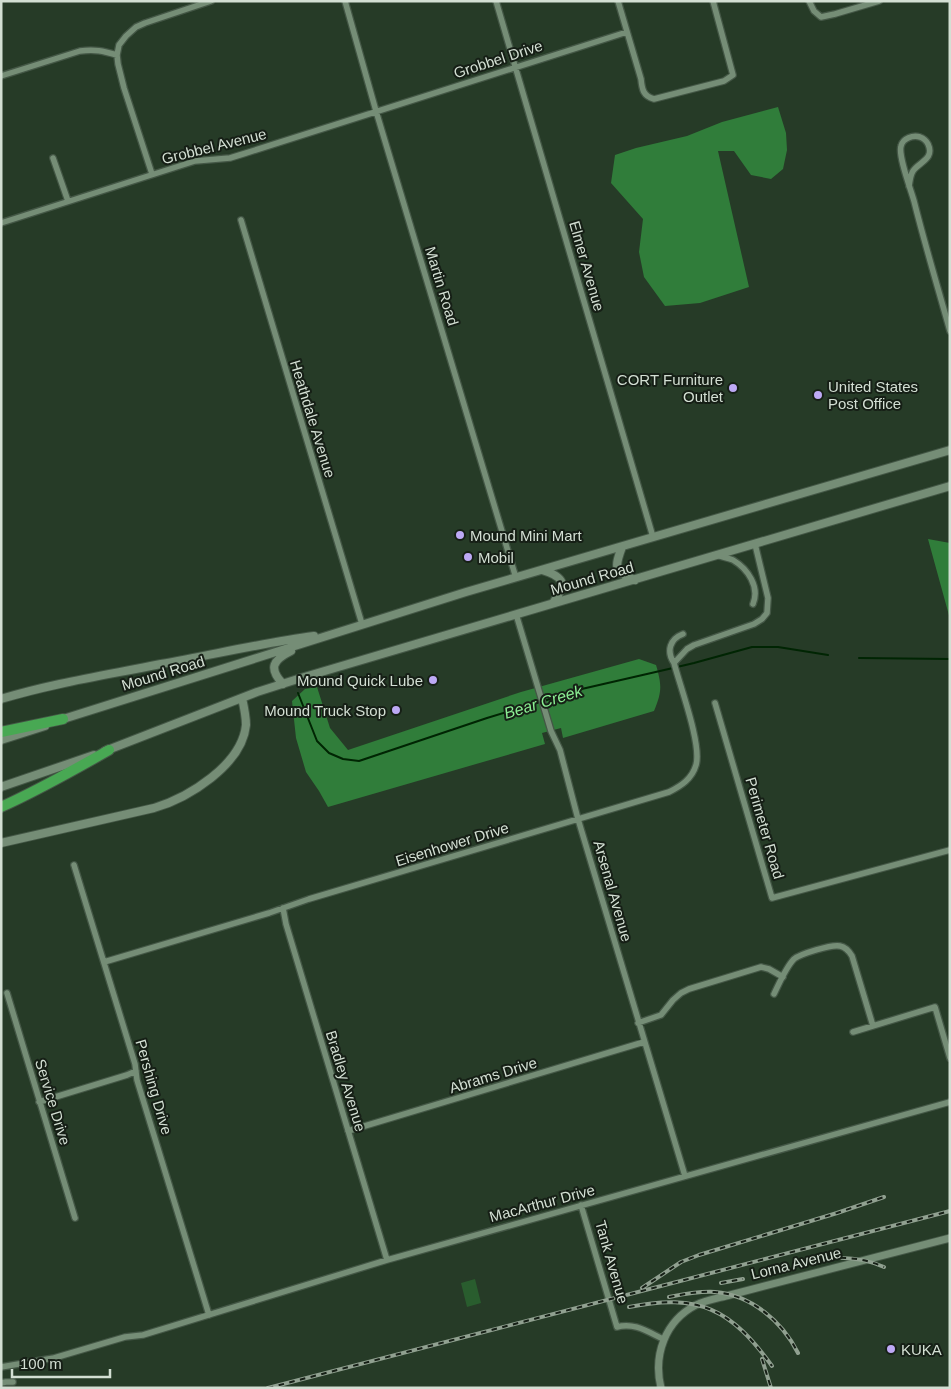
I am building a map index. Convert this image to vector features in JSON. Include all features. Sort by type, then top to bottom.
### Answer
[{"type":"highway","points":[[1,732],[63,718]]},
{"type":"highway","points":[[1,807],[52,782],[109,750]]},
{"type":"main road","name":"Mound Road","points":[[1,740],[37,730],[63,718],[466,592],[950,450]]},
{"type":"main road","points":[[941,452],[950,456]]},
{"type":"main road","name":"Mound Road","points":[[1,787],[109,750],[283,684],[948,485]]},
{"type":"main road","points":[[622,547],[618,569],[623,575],[635,580]]},
{"type":"main road","points":[[542,570],[555,574],[561,582],[562,588],[553,603]]},
{"type":"main road","name":"Mound Road","points":[[1,699],[54,684],[275,641],[333,634]]},
{"type":"main road","points":[[283,684],[276,676],[274,663],[280,656],[313,640]]},
{"type":"main road","points":[[1,843],[154,808],[188,794],[214,776],[239,745],[246,725],[242,698]]},
{"type":"street","points":[[152,174],[124,88],[118,64],[119,45],[136,27],[146,22],[211,1]]},
{"type":"street","name":"Martin Road","points":[[345,1],[376,111],[516,578]]},
{"type":"street","name":"Elmer Avenue","points":[[496,1],[653,537]]},
{"type":"street","points":[[618,1],[644,94],[654,99],[724,81],[733,75],[713,1]]},
{"type":"street","points":[[809,1],[814,11],[821,17],[879,1]]},
{"type":"street","name":"Grobbel Drive","points":[[376,111],[627,32]]},
{"type":"street","points":[[1,76],[80,51],[101,50],[117,55]]},
{"type":"street","name":"Grobbel Avenue","points":[[1,223],[194,160],[230,158],[376,111]]},
{"type":"street","points":[[910,186],[913,170],[929,155],[927,142],[919,137],[907,138],[901,145],[901,154],[950,331]]},
{"type":"street","points":[[52,158],[68,201]]},
{"type":"street","name":"Heathdale Avenue","points":[[241,220],[362,624]]},
{"type":"street","points":[[674,663],[687,649],[694,645],[754,624],[765,616],[768,608],[768,598],[755,544]]},
{"type":"street","points":[[717,555],[732,560],[744,569],[754,583],[755,600],[753,604]]},
{"type":"street","name":"Arsenal Avenue","points":[[516,614],[552,731],[560,750],[578,819],[685,1176]]},
{"type":"street","name":"Eisenhower Drive","points":[[104,962],[670,792],[690,778],[696,765],[697,751],[694,732],[674,663],[670,657],[670,646],[674,638],[683,634]]},
{"type":"street","name":"Perimeter Road","points":[[715,703],[772,898],[950,850]]},
{"type":"street","name":"Pershing Drive","points":[[74,865],[209,1315]]},
{"type":"street","name":"Bradley Avenue","points":[[283,908],[286,924],[387,1260]]},
{"type":"street","points":[[774,994],[792,962],[797,957],[834,946],[844,948],[849,951],[853,960],[873,1026]]},
{"type":"street","points":[[638,1023],[661,1015],[677,996],[698,985],[761,967],[769,968],[783,977]]},
{"type":"street","name":"Service Drive","points":[[7,993],[75,1218]]},
{"type":"street","points":[[853,1032],[935,1008],[950,1058]]},
{"type":"street","name":"Abrams Drive","points":[[348,1131],[644,1042]]},
{"type":"street","points":[[40,1102],[127,1076],[136,1071]]},
{"type":"street","name":"MacArthur Drive","points":[[1,1367],[54,1358],[125,1337],[143,1335],[387,1260],[950,1102]]},
{"type":"street","name":"Tank Avenue","points":[[581,1206],[617,1327],[628,1325],[637,1327],[664,1339]]},
{"type":"street","name":"Lorna Avenue","points":[[664,1339],[680,1316],[697,1304],[950,1238]]},
{"type":"street","name":"MacArthur Drive","points":[[137,1341],[143,1335]]},
{"type":"street","points":[[661,1388],[658,1359],[664,1339]]},
{"type":"street","points":[[1,1383],[13,1382]]},
{"type":"green space","points":[[778,107],[786,133],[787,150],[783,169],[771,179],[751,175],[734,151],[718,151],[749,287],[700,303],[665,306],[644,277],[639,252],[643,219],[611,183],[615,155],[687,136],[722,122]]},
{"type":"green space","points":[[928,539],[950,543],[950,619]]},
{"type":"green space","points":[[639,659],[656,665],[660,688],[659,699],[654,711],[563,738],[561,728],[542,733],[545,744],[328,807],[306,772],[296,738],[292,701],[305,689],[317,687],[330,728],[348,750],[521,692]]},
{"type":"green space","points":[[475,1279],[481,1303],[467,1307],[461,1283]]},
{"type":"waterway","name":"Bear Creek","points":[[677,667],[752,647],[778,647],[828,655]]},
{"type":"waterway","name":"Bear Creek","points":[[859,658],[950,659]]},
{"type":"waterway","name":"Bear Creek","points":[[544,701],[573,691],[673,668]]},
{"type":"waterway","name":"Bear Creek","points":[[298,693],[317,741],[329,753],[343,759],[359,761],[540,702]]},
{"type":"railway","points":[[642,1288],[681,1262],[699,1255],[884,1197]]},
{"type":"railway","points":[[268,1388],[950,1211]]},
{"type":"railway","points":[[797,1263],[819,1259],[852,1258],[884,1267]]},
{"type":"railway","points":[[721,1283],[743,1279]]},
{"type":"railway","points":[[669,1297],[715,1292],[741,1298],[753,1304],[774,1320],[798,1353]]},
{"type":"railway","points":[[629,1307],[675,1302],[694,1304],[711,1310],[727,1319],[742,1331],[772,1366]]},
{"type":"railway","points":[[762,1359],[771,1388]]},
{"type":"place","name":"CORT Furniture Outlet","points":[[733,388]]},
{"type":"place","name":"United States Post Office","points":[[818,395]]},
{"type":"place","name":"Mound Mini Mart","points":[[460,535]]},
{"type":"place","name":"Mobil","points":[[468,557]]},
{"type":"place","name":"Mound Quick Lube","points":[[433,680]]},
{"type":"place","name":"Mound Truck Stop","points":[[396,710]]},
{"type":"place","name":"KUKA","points":[[891,1349]]}]
